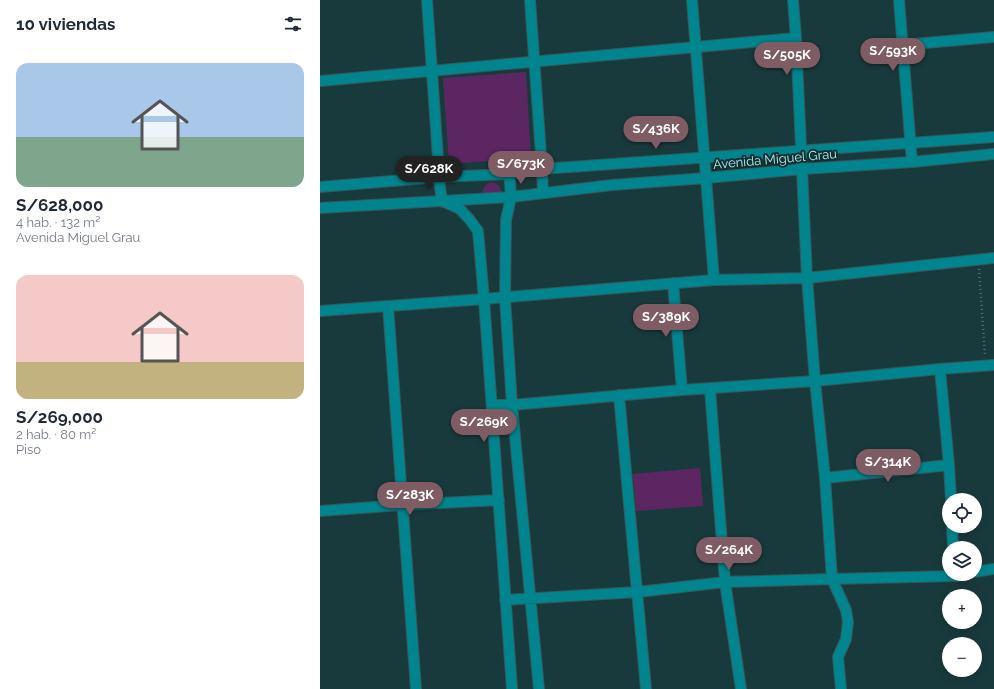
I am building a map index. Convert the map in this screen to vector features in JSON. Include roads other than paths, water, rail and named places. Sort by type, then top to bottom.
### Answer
[{"type":"street","points":[[427,0],[442,201],[460,209],[478,231],[512,689]]},
{"type":"street","points":[[530,0],[543,193]]},
{"type":"street","points":[[692,0],[714,280]]},
{"type":"street","points":[[793,0],[803,169],[807,278],[815,381],[825,478],[832,579],[846,610],[848,622],[846,639],[838,657],[841,689]]},
{"type":"street","points":[[899,0],[912,162]]},
{"type":"street","points":[[902,45],[994,37]]},
{"type":"street","points":[[320,81],[796,38]]},
{"type":"street","name":"Avenida Miguel Grau","points":[[320,187],[440,177],[508,174],[542,169],[994,136]]},
{"type":"street","name":"Avenida Miguel Grau","points":[[320,208],[511,197],[612,185],[803,169],[912,162],[994,154]]},
{"type":"street","points":[[508,174],[511,197],[506,220],[505,298],[512,404],[539,689]]},
{"type":"street","points":[[320,311],[505,298],[714,280],[807,278],[994,258]]},
{"type":"street","points":[[673,283],[682,390]]},
{"type":"street","points":[[388,306],[416,689]]},
{"type":"street","points":[[492,405],[815,381],[990,365]]},
{"type":"street","points":[[940,369],[951,493]]},
{"type":"street","points":[[710,389],[725,582],[741,689]]},
{"type":"street","points":[[620,395],[646,689]]},
{"type":"street","points":[[825,478],[949,465]]},
{"type":"street","points":[[320,511],[499,500]]},
{"type":"street","points":[[982,571],[994,569]]},
{"type":"street","points":[[505,600],[638,592],[725,582],[942,575]]}]
